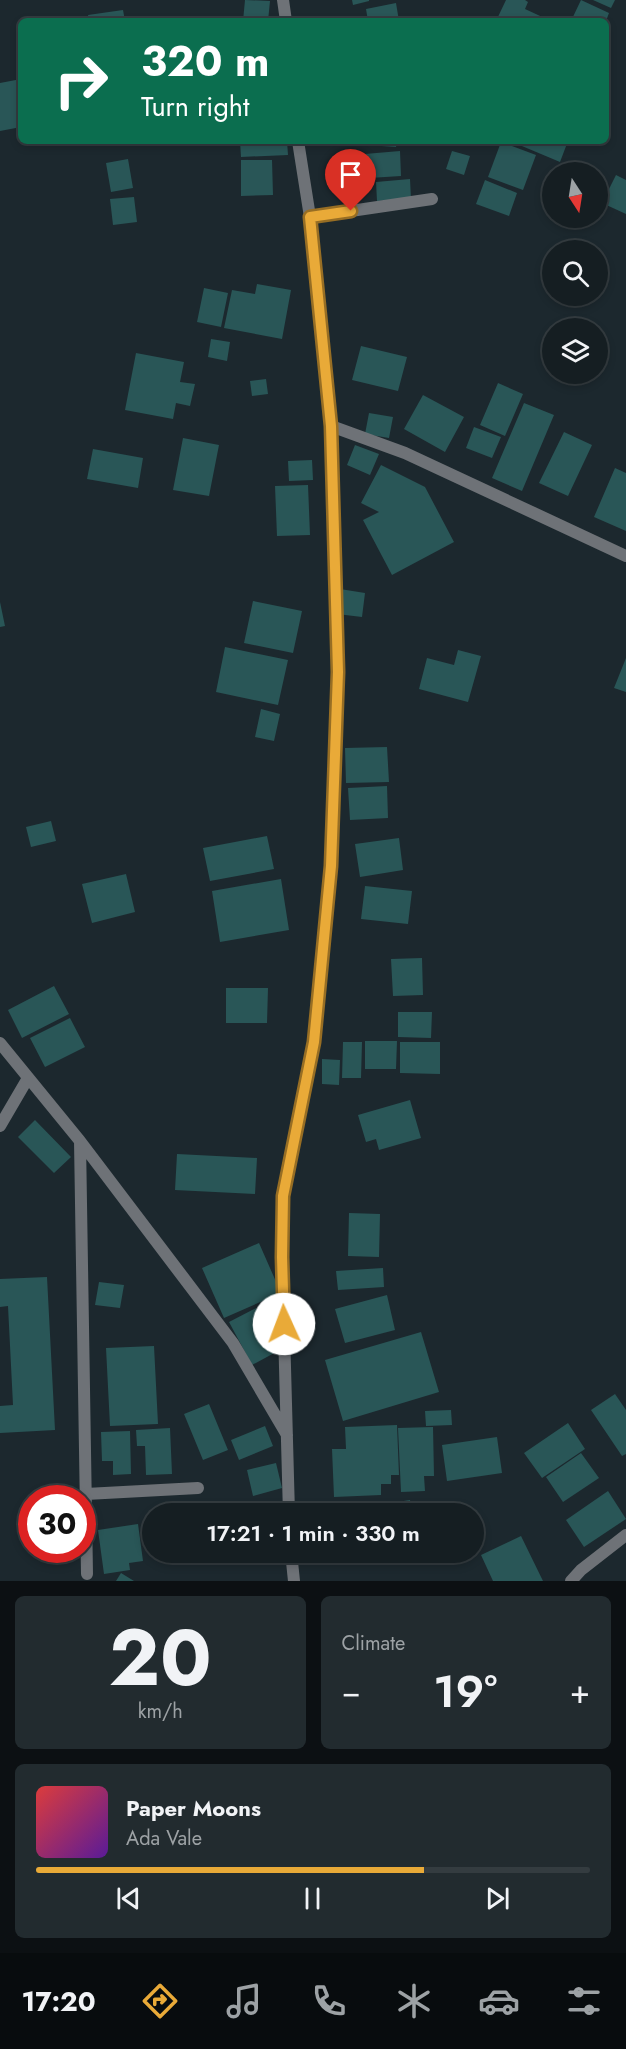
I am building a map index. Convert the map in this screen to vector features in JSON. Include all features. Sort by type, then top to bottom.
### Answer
[{"type":"street","points":[[283,0],[286,18]]},
{"type":"street","points":[[289,1503],[282,1257],[283,1196],[314,1042],[331,866],[338,672],[331,426],[310,217],[298,144]]},
{"type":"street","points":[[310,217],[432,199]]},
{"type":"street","points":[[331,426],[405,453],[626,556]]},
{"type":"street","points":[[0,1043],[80,1141],[233,1343],[288,1436]]},
{"type":"street","points":[[0,1126],[28,1078]]},
{"type":"street","points":[[80,1141],[86,1485]]},
{"type":"street","points":[[96,1493],[198,1488]]},
{"type":"street","points":[[571,1581],[581,1570],[626,1535]]},
{"type":"street","points":[[87,1563],[87,1574]]},
{"type":"street","points":[[292,1563],[294,1581]]},
{"type":"building","points":[[245,0],[270,1],[268,18],[243,18]]},
{"type":"building","points":[[352,0],[369,0],[369,1],[353,5]]},
{"type":"building","points":[[506,0],[525,0],[528,2],[525,9],[544,18],[497,18]]},
{"type":"building","points":[[581,0],[609,13],[607,18],[572,18]]},
{"type":"building","points":[[593,0],[615,0],[611,8]]},
{"type":"building","points":[[396,3],[398,18],[368,18],[366,9]]},
{"type":"building","points":[[123,10],[124,18],[88,18],[88,15]]},
{"type":"building","points":[[18,80],[18,128],[0,131],[0,83]]},
{"type":"building","points":[[240,144],[287,144],[288,155],[241,157]]},
{"type":"building","points":[[352,144],[396,144],[396,147]]},
{"type":"building","points":[[500,144],[506,144],[536,155],[523,190],[488,177]]},
{"type":"building","points":[[517,144],[567,144],[560,162]]},
{"type":"building","points":[[400,151],[401,176],[354,179],[353,155]]},
{"type":"building","points":[[452,151],[470,156],[464,175],[446,169]]},
{"type":"building","points":[[128,159],[133,188],[111,192],[106,163]]},
{"type":"building","points":[[241,160],[272,160],[273,195],[241,196]]},
{"type":"building","points":[[616,175],[626,180],[626,214],[608,206],[608,191]]},
{"type":"building","points":[[410,179],[411,199],[377,201],[376,182]]},
{"type":"building","points":[[485,180],[517,193],[509,216],[476,204]]},
{"type":"building","points":[[134,197],[137,222],[113,225],[110,199]]},
{"type":"building","points":[[257,284],[291,290],[282,339],[224,328],[232,290],[255,294]]},
{"type":"building","points":[[204,288],[228,293],[221,327],[197,322]]},
{"type":"building","points":[[211,339],[230,342],[227,361],[208,357]]},
{"type":"building","points":[[361,346],[407,357],[398,391],[352,380]]},
{"type":"building","points":[[136,353],[184,362],[180,382],[195,384],[190,406],[176,403],[173,419],[125,410]]},
{"type":"building","points":[[266,379],[268,394],[252,396],[250,381]]},
{"type":"building","points":[[498,383],[523,394],[505,436],[480,425]]},
{"type":"building","points":[[423,395],[464,417],[445,452],[404,429]]},
{"type":"building","points":[[524,403],[554,415],[522,491],[492,478]]},
{"type":"building","points":[[369,413],[393,417],[389,438],[365,434]]},
{"type":"building","points":[[474,427],[501,437],[492,458],[466,448]]},
{"type":"building","points":[[564,432],[592,445],[568,496],[539,483]]},
{"type":"building","points":[[183,438],[219,445],[209,496],[173,490]]},
{"type":"building","points":[[355,445],[379,454],[370,475],[347,465]]},
{"type":"building","points":[[93,449],[143,458],[138,488],[87,479]]},
{"type":"building","points":[[312,460],[313,480],[289,481],[288,461]]},
{"type":"building","points":[[381,465],[425,487],[454,542],[392,575],[363,520],[379,512],[361,503]]},
{"type":"building","points":[[615,468],[626,473],[626,531],[594,517]]},
{"type":"building","points":[[308,485],[310,535],[277,536],[275,486]]},
{"type":"building","points":[[340,589],[365,593],[362,617],[337,614]]},
{"type":"building","points":[[253,601],[302,611],[293,653],[244,643]]},
{"type":"building","points":[[0,602],[5,626],[0,627]]},
{"type":"building","points":[[225,647],[288,660],[278,705],[216,692]]},
{"type":"building","points":[[458,650],[481,656],[468,702],[419,689],[427,658],[454,665]]},
{"type":"building","points":[[626,658],[626,692],[614,688]]},
{"type":"building","points":[[261,709],[280,714],[274,741],[255,737]]},
{"type":"building","points":[[387,747],[389,782],[346,783],[345,748]]},
{"type":"building","points":[[387,786],[388,818],[350,820],[348,788]]},
{"type":"building","points":[[51,821],[56,841],[31,847],[26,827]]},
{"type":"building","points":[[267,836],[274,869],[210,881],[203,848]]},
{"type":"building","points":[[399,838],[403,870],[360,877],[355,844]]},
{"type":"building","points":[[126,874],[135,912],[92,923],[82,884]]},
{"type":"building","points":[[281,879],[289,930],[220,942],[212,891]]},
{"type":"building","points":[[365,886],[412,891],[408,924],[361,919]]},
{"type":"building","points":[[422,958],[423,995],[393,996],[391,959]]},
{"type":"building","points":[[54,986],[69,1014],[22,1038],[8,1010]]},
{"type":"building","points":[[226,988],[268,988],[267,1023],[226,1023]]},
{"type":"building","points":[[398,1012],[432,1012],[431,1038],[398,1037]]},
{"type":"building","points":[[70,1018],[85,1047],[45,1067],[30,1038]]},
{"type":"building","points":[[365,1041],[397,1041],[396,1069],[365,1069]]},
{"type":"building","points":[[343,1042],[362,1042],[361,1078],[342,1078]]},
{"type":"building","points":[[400,1042],[440,1042],[440,1074],[400,1073]]},
{"type":"building","points":[[322,1059],[340,1060],[339,1085],[322,1084]]},
{"type":"building","points":[[410,1100],[421,1138],[379,1150],[376,1139],[366,1142],[358,1115]]},
{"type":"building","points":[[35,1120],[71,1157],[54,1173],[18,1137]]},
{"type":"building","points":[[177,1154],[257,1158],[255,1194],[175,1190]]},
{"type":"building","points":[[349,1213],[380,1214],[379,1257],[348,1256]]},
{"type":"building","points":[[259,1243],[281,1293],[224,1318],[202,1268]]},
{"type":"building","points":[[383,1268],[384,1287],[338,1290],[336,1271]]},
{"type":"building","points":[[47,1277],[55,1430],[0,1433],[0,1406],[13,1405],[8,1306],[0,1307],[0,1279]]},
{"type":"building","points":[[99,1282],[124,1285],[120,1308],[95,1305]]},
{"type":"building","points":[[387,1295],[395,1330],[345,1343],[335,1309]]},
{"type":"building","points":[[256,1308],[278,1351],[252,1365],[229,1322]]},
{"type":"building","points":[[421,1332],[439,1392],[343,1421],[325,1360]]},
{"type":"building","points":[[154,1346],[158,1424],[110,1426],[106,1348]]},
{"type":"building","points":[[615,1394],[626,1410],[626,1454],[622,1456],[591,1410]]},
{"type":"building","points":[[209,1404],[228,1450],[203,1460],[184,1414]]},
{"type":"building","points":[[451,1410],[452,1425],[426,1426],[425,1411]]},
{"type":"building","points":[[568,1423],[585,1449],[542,1478],[524,1453]]},
{"type":"building","points":[[397,1425],[399,1475],[391,1475],[391,1484],[381,1484],[381,1495],[334,1497],[332,1449],[346,1449],[345,1427]]},
{"type":"building","points":[[265,1426],[273,1446],[239,1460],[231,1440]]},
{"type":"building","points":[[433,1427],[434,1476],[424,1476],[425,1491],[401,1492],[398,1428]]},
{"type":"building","points":[[170,1428],[172,1474],[146,1475],[145,1446],[137,1446],[136,1430]]},
{"type":"building","points":[[130,1431],[131,1474],[113,1475],[113,1461],[102,1461],[101,1432]]},
{"type":"building","points":[[497,1437],[502,1473],[447,1481],[442,1445]]},
{"type":"building","points":[[581,1453],[599,1478],[563,1502],[546,1477]]},
{"type":"building","points":[[276,1463],[282,1488],[253,1496],[247,1470]]},
{"type":"building","points":[[608,1491],[626,1519],[584,1547],[566,1520]]},
{"type":"building","points":[[410,1500],[410,1503],[391,1503]]},
{"type":"building","points":[[138,1524],[142,1561],[129,1563],[130,1570],[104,1574],[98,1530]]},
{"type":"building","points":[[521,1536],[543,1581],[493,1581],[484,1562],[484,1554]]},
{"type":"building","points":[[121,1573],[134,1581],[116,1581]]},
{"type":"route","points":[[284,1324],[283,1196],[314,1042],[331,866],[338,672],[331,426],[310,217],[351,211]]}]
